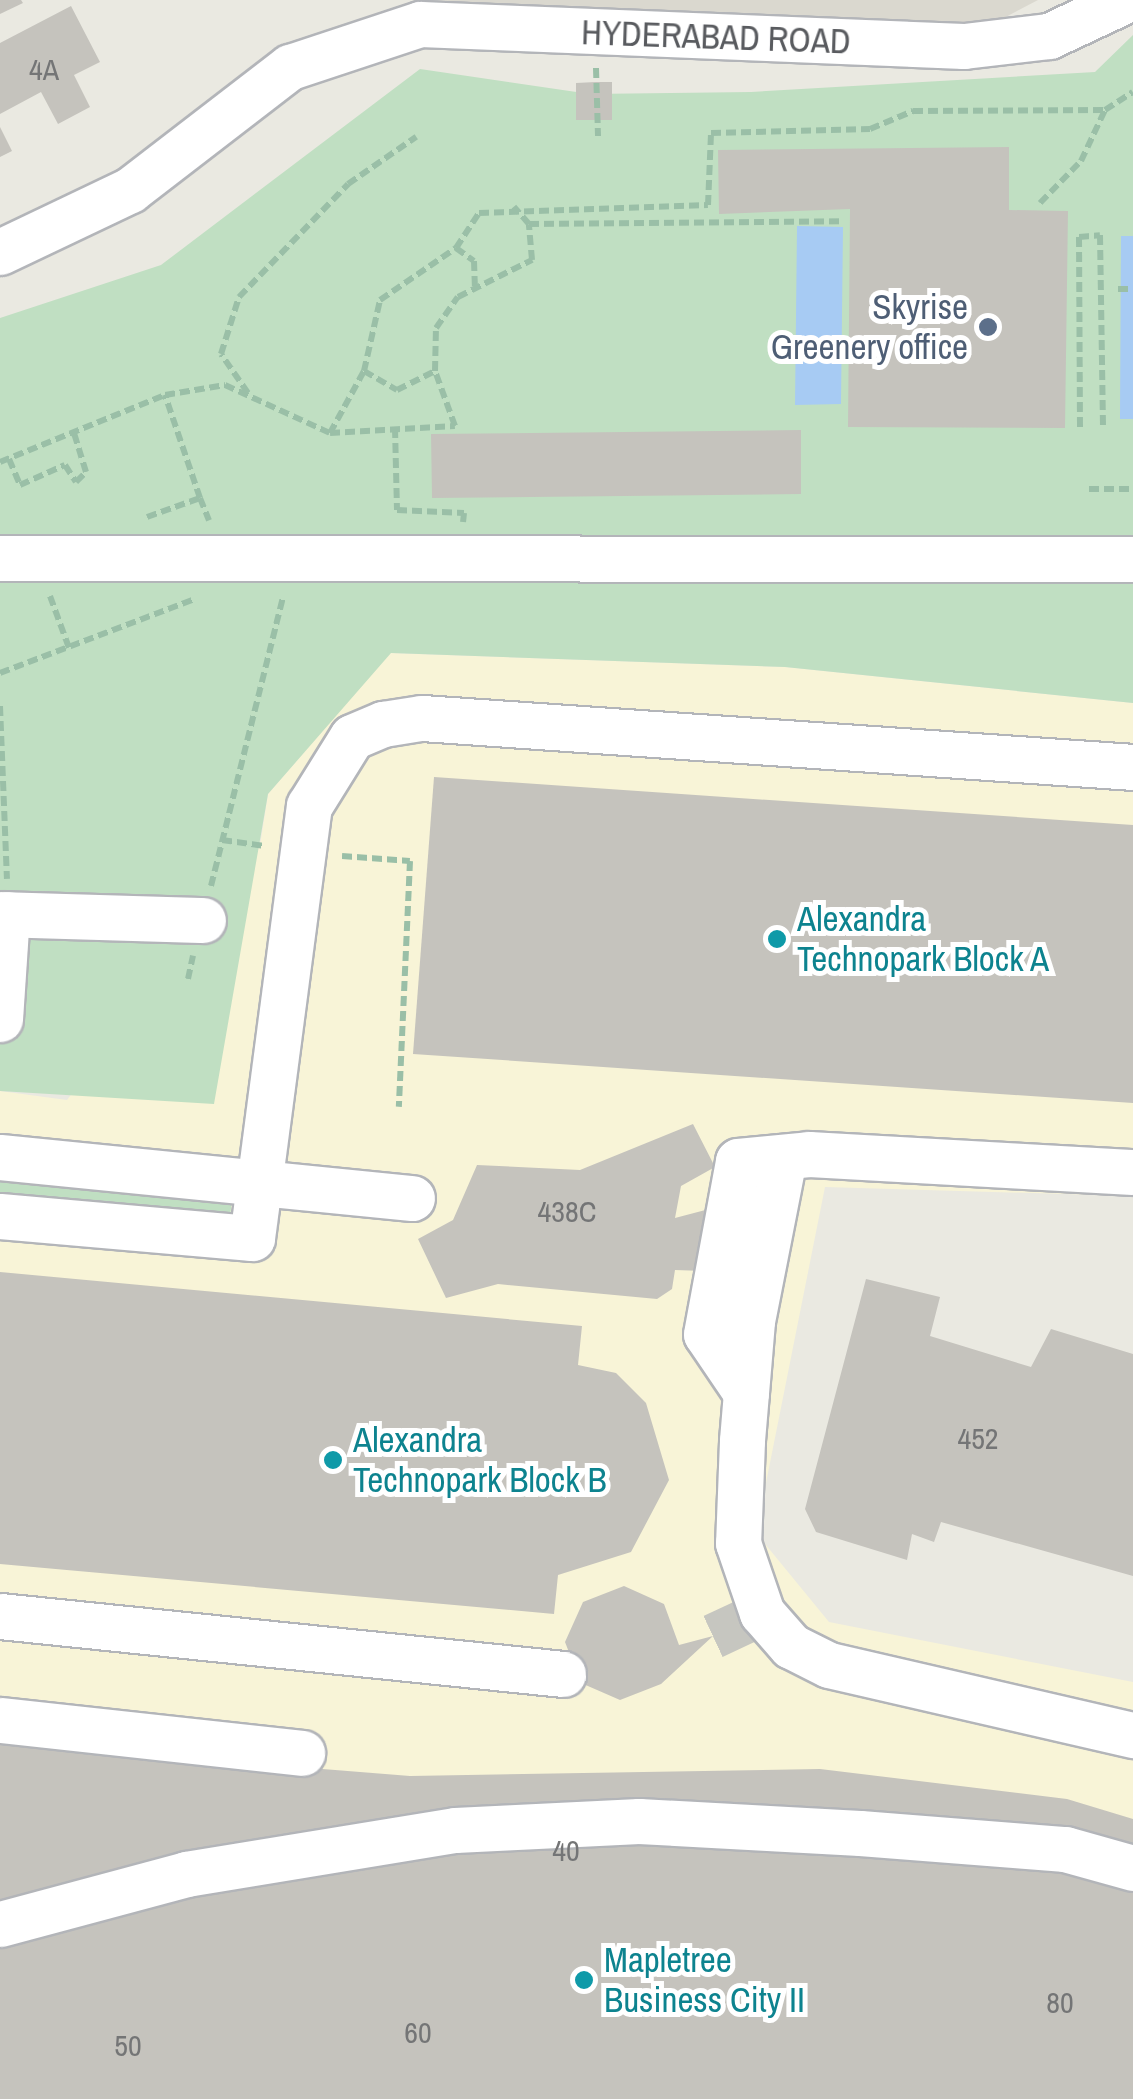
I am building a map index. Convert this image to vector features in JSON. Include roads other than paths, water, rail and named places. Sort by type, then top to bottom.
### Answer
[{"type":"street","name":"HYDERABAD ROAD","points":[[0,252],[130,190],[290,66],[420,24],[964,46],[1049,36],[1125,14]]},
{"type":"street","points":[[18,558],[1133,559]]},
{"type":"street","points":[[0,1216],[252,1238],[253,1183],[309,806],[352,737],[422,718],[1133,767]]},
{"type":"street","points":[[0,1019],[4,914],[203,920]]},
{"type":"street","points":[[1133,1172],[809,1154],[783,1163],[746,1393],[738,1542],[750,1590],[792,1646],[888,1680],[1002,1699],[1133,1735]]},
{"type":"street","points":[[0,1157],[412,1198]]},
{"type":"street","points":[[0,1616],[562,1674]]},
{"type":"street","points":[[0,1720],[302,1753]]},
{"type":"street","points":[[0,1924],[339,1844],[620,1822],[1065,1850],[1133,1868]]},
{"type":"water","points":[[797,226],[843,227],[841,404],[795,405]]},
{"type":"water","points":[[1121,236],[1133,236],[1133,419],[1120,419]]},
{"type":"tunnel","points":[[713,1636],[762,1613]]},
{"type":"place","name":"Skyrise Greenery office","points":[[988,327]]},
{"type":"place","name":"Alexandra Technopark Block A","points":[[777,939]]},
{"type":"place","name":"Alexandra Technopark Block B","points":[[333,1460]]},
{"type":"place","name":"Mapletree Business City II","points":[[584,1980]]}]
